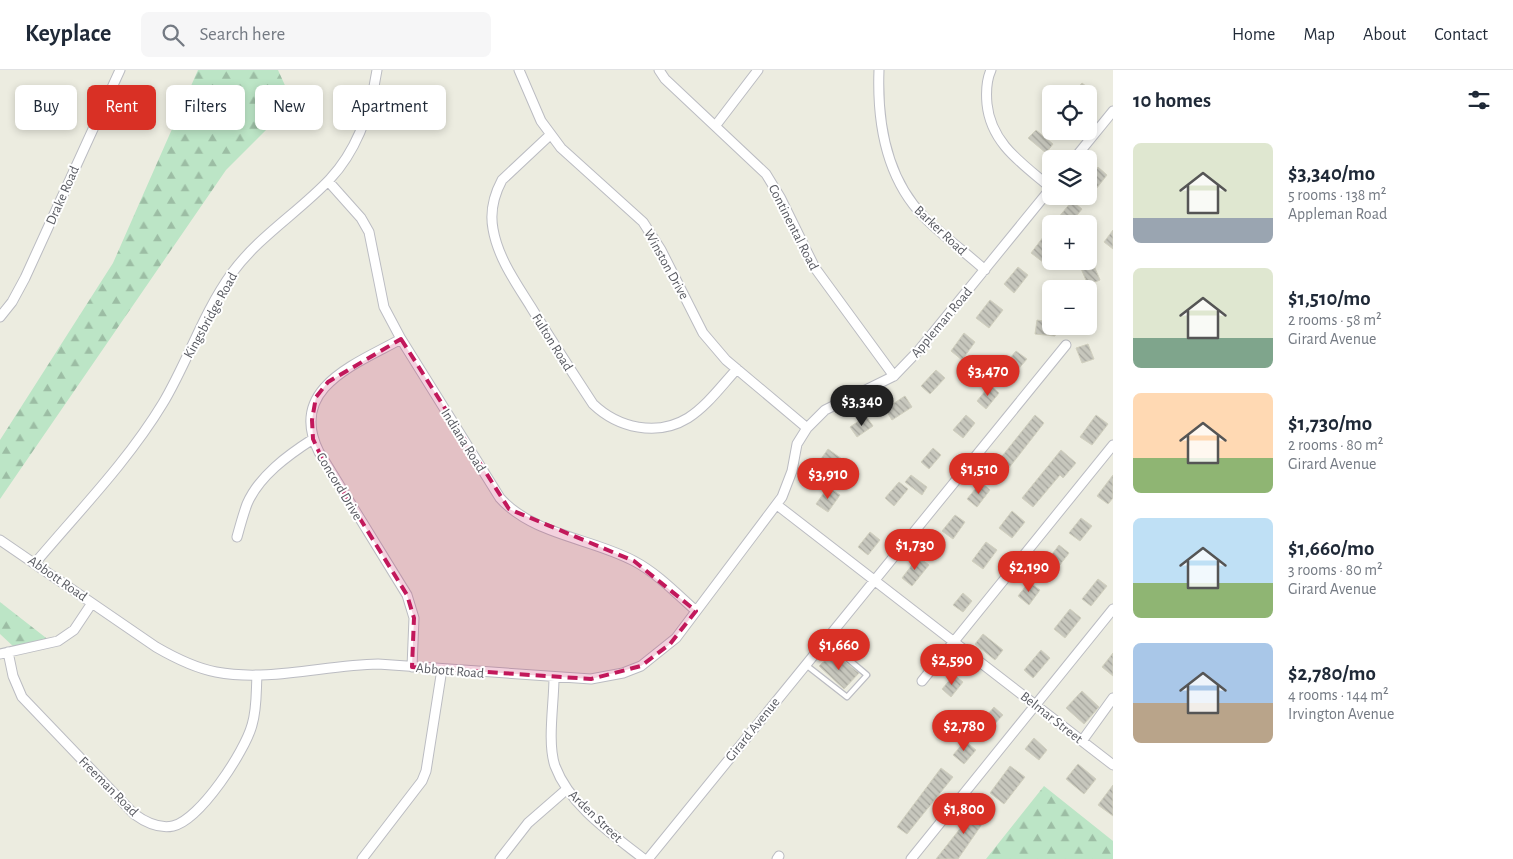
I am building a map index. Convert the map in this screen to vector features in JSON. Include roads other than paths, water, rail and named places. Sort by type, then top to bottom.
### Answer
[{"type":"street","name":"Drake Road","points":[[0,317],[12,302],[24,278],[120,70]]},
{"type":"street","name":"Kingsbridge Road","points":[[36,562],[141,436],[164,402],[219,294],[242,260],[328,181],[360,133],[369,113],[377,70]]},
{"type":"street","name":"Winston Drive","points":[[519,70],[541,121],[561,148],[643,222],[661,250],[703,333],[726,360],[807,428]]},
{"type":"street","name":"Continental Road","points":[[659,70],[665,79],[766,174],[780,197],[815,268],[894,376]]},
{"type":"street","points":[[716,125],[758,70]]},
{"type":"street","name":"Barker Road","points":[[879,70],[881,124],[896,175],[912,203],[924,216],[985,270]]},
{"type":"street","points":[[991,70],[986,95],[992,128],[1014,156],[1042,180]]},
{"type":"street","points":[[1081,150],[1113,111]]},
{"type":"street","name":"Fulton Road","points":[[550,134],[502,180],[497,190],[493,209],[493,228],[500,254],[509,270],[593,404],[602,413],[624,424],[644,429],[670,426],[688,418],[737,369]]},
{"type":"street","name":"Indiana Road","points":[[328,181],[361,218],[369,232],[384,307],[400,339],[500,498],[510,509],[528,519],[634,561],[658,578],[696,611]]},
{"type":"street","name":"Appleman Road","points":[[807,428],[825,410],[894,376],[919,350],[1042,199]]},
{"type":"street","name":"Concord Drive","points":[[400,339],[328,382],[313,404],[313,439],[407,595],[414,618],[412,667]]},
{"type":"street","name":"Girard Avenue","points":[[648,859],[1066,345]]},
{"type":"street","name":"Abbott Road","points":[[0,540],[36,562],[156,647],[177,659],[216,672],[257,675],[346,665],[378,664],[591,680],[623,673],[641,666],[670,644],[777,505],[792,471],[797,444],[807,428]]},
{"type":"street","points":[[236,537],[248,503],[257,487],[278,465],[313,439]]},
{"type":"street","points":[[922,681],[956,642],[1113,446]]},
{"type":"street","name":"Belmar Street","points":[[777,505],[1113,765]]},
{"type":"street","points":[[4,653],[42,646],[66,637],[74,630],[92,602]]},
{"type":"street","points":[[924,859],[914,856],[1113,609]]},
{"type":"street","name":"Freeman Road","points":[[4,653],[22,697],[134,814],[157,826],[172,827],[184,823],[196,812],[230,771],[248,740],[253,724],[257,675]]},
{"type":"street","points":[[362,859],[422,781],[432,747],[442,669]]},
{"type":"street","name":"Arden Street","points":[[554,678],[552,750],[555,765],[567,789],[608,832],[644,859]]},
{"type":"street","points":[[1082,741],[1113,698]]},
{"type":"street","points":[[500,859],[528,823],[567,789]]},
{"type":"lane","points":[[806,665],[847,697],[867,675],[827,641]]}]
